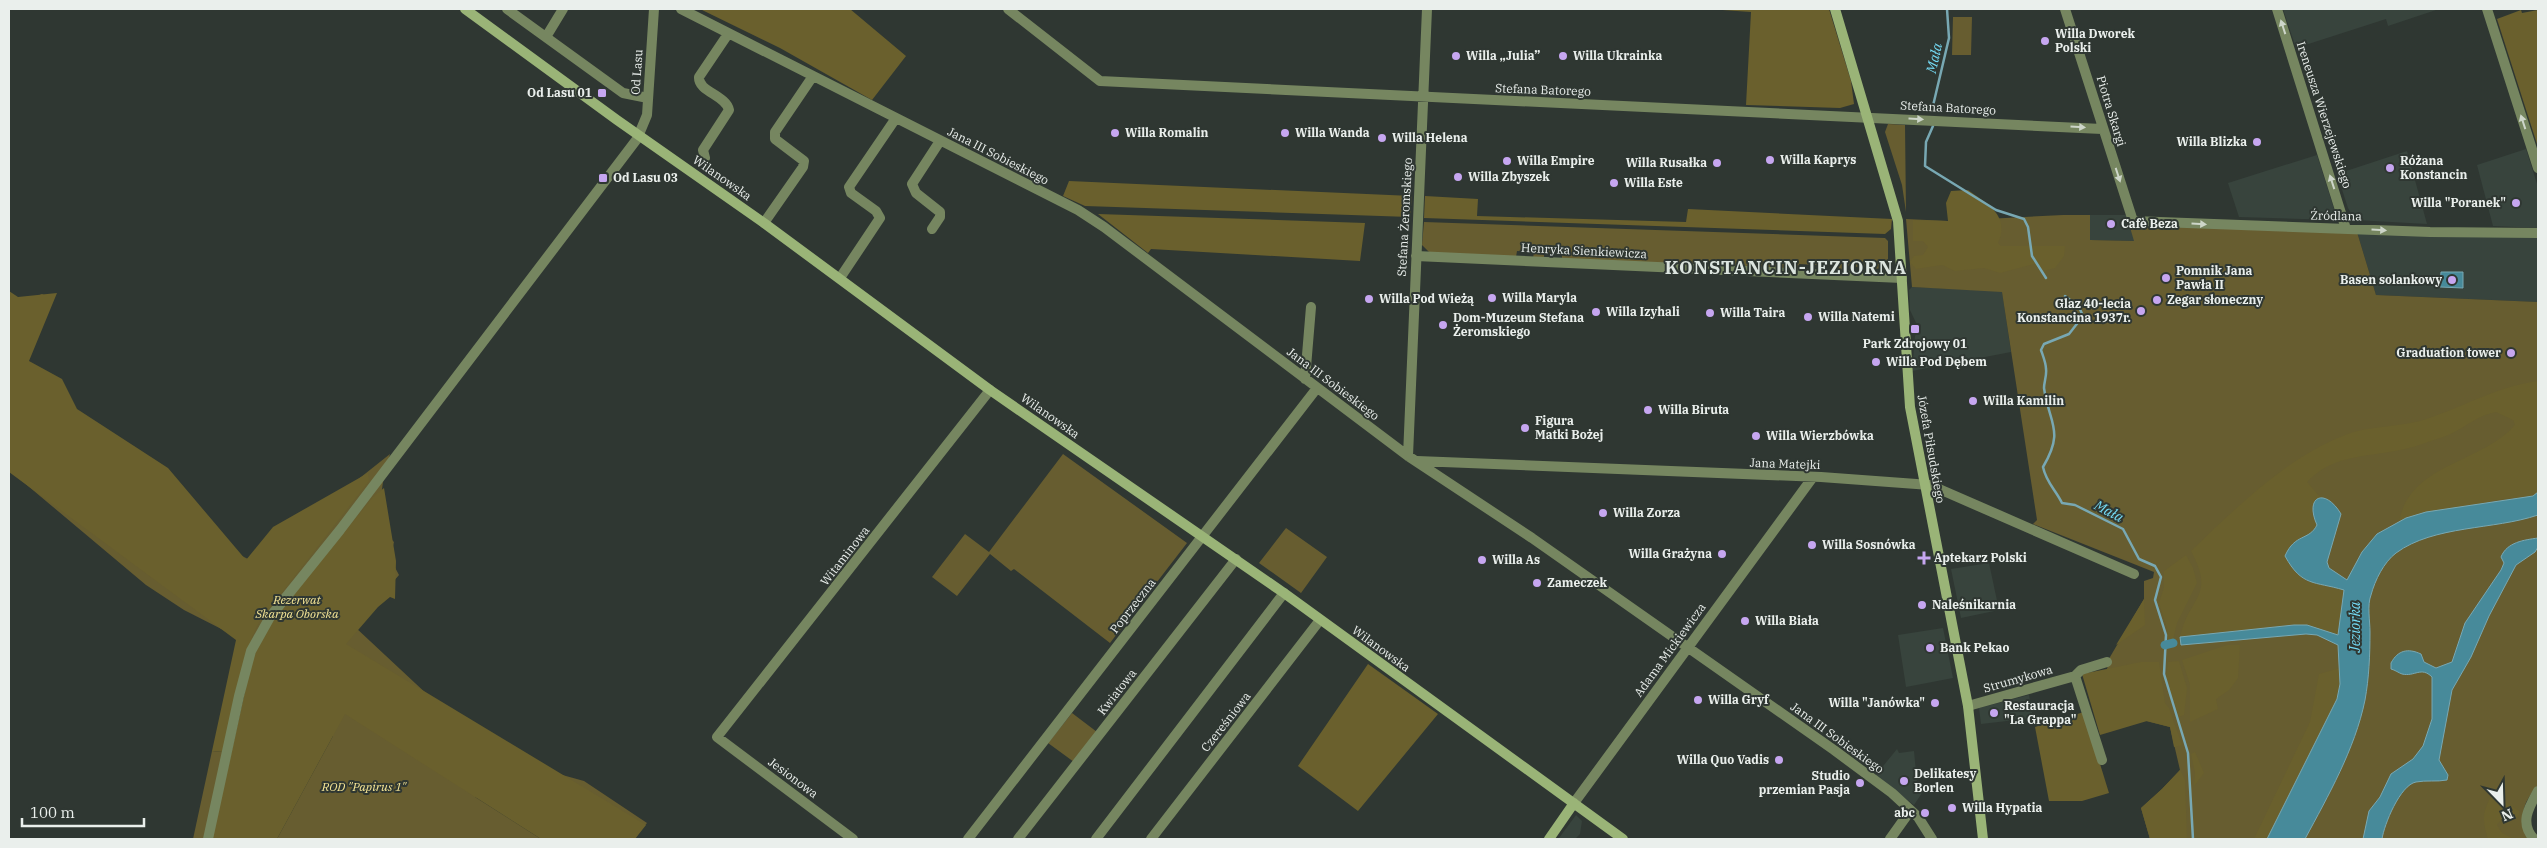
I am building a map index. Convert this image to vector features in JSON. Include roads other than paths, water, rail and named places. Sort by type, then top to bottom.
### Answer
[{"type":"main road","name":"Wilanowska","points":[[465,9],[840,278],[990,390],[1203,536],[1623,839]]},
{"type":"main road","name":"Józefa Piłsudskiego","points":[[1835,9],[1898,217],[1910,408],[1968,706],[1983,839]]},
{"type":"main road","name":"Adama Mickiewicza","points":[[1548,839],[1574,803]]},
{"type":"street","points":[[508,9],[623,93],[648,98]]},
{"type":"street","points":[[546,37],[562,9]]},
{"type":"street","name":"Od Lasu","points":[[639,135],[645,120],[648,98],[654,9]]},
{"type":"street","name":"Jana III Sobieskiego","points":[[681,9],[1078,210],[1104,227],[1412,459],[1532,538],[1834,750],[1892,793],[1918,817],[1932,839]]},
{"type":"street","name":"Stefana Batorego","points":[[1008,9],[1100,81],[1867,116],[2102,129]]},
{"type":"street","name":"Stefana Żeromskiego","points":[[1412,459],[1416,256],[1427,9]]},
{"type":"street","name":"Piotra Skargi","points":[[2066,9],[2102,129],[2133,221]]},
{"type":"street","name":"Ireneusza Wierzejewskiego","points":[[2277,9],[2346,229]]},
{"type":"street","points":[[2487,9],[2538,168]]},
{"type":"street","points":[[701,163],[705,158],[703,150],[729,110],[727,104],[701,84],[699,77],[728,34]]},
{"type":"street","points":[[764,223],[804,167],[804,161],[775,139],[775,132],[813,76]]},
{"type":"street","points":[[840,278],[880,218],[876,211],[851,193],[849,187],[896,118]]},
{"type":"street","points":[[208,839],[251,651],[270,617],[340,530],[639,135]]},
{"type":"street","points":[[932,230],[940,217],[940,212],[916,192],[912,184],[940,141]]},
{"type":"street","name":"Źródlana","points":[[2133,221],[2430,232],[2538,232]]},
{"type":"street","name":"Henryka Sienkiewicza","points":[[1416,256],[1902,278]]},
{"type":"street","points":[[1305,380],[1311,308]]},
{"type":"street","name":"Poprzeczna","points":[[968,839],[1317,388]]},
{"type":"street","name":"Witaminowa","points":[[717,737],[990,390]]},
{"type":"street","name":"Jana Matejki","points":[[1412,459],[1924,484],[2134,574]]},
{"type":"street","name":"Adama Mickiewicza","points":[[1574,803],[1813,478]]},
{"type":"street","name":"Kwiatowa","points":[[1018,839],[1236,560]]},
{"type":"street","points":[[1096,839],[1284,594]]},
{"type":"street","name":"Czereśniowa","points":[[1151,839],[1320,620]]},
{"type":"street","name":"Strumykowa","points":[[1968,706],[2075,676],[2081,670],[2107,662]]},
{"type":"street","points":[[2075,676],[2102,760]]},
{"type":"street","name":"Jesionowa","points":[[717,737],[853,839]]},
{"type":"street","points":[[2534,839],[2528,832],[2526,818],[2530,804],[2538,791]]},
{"type":"street","points":[[1890,839],[1910,811]]},
{"type":"water","name":"Basen solankowy","points":[[2441,272],[2463,272],[2463,288],[2440,287]]},
{"type":"water","name":"Jeziorka","points":[[2538,492],[2538,515],[2521,520],[2428,537],[2396,553],[2384,566],[2370,599],[2369,658],[2365,700],[2348,754],[2305,839],[2267,839],[2337,699],[2340,684],[2338,645],[2317,635],[2306,634],[2181,645],[2180,637],[2294,625],[2307,625],[2338,635],[2344,590],[2303,578],[2291,566],[2285,556],[2297,540],[2314,530],[2317,525],[2313,507],[2318,498],[2329,500],[2341,514],[2327,562],[2329,568],[2347,580],[2362,552],[2377,534],[2406,518],[2426,512],[2533,496]]},
{"type":"water","points":[[2538,538],[2538,547],[2535,552],[2516,565],[2489,616],[2471,657],[2452,690],[2439,760],[2448,775],[2447,780],[2420,781],[2410,785],[2404,790],[2394,806],[2382,839],[2363,839],[2369,811],[2380,797],[2391,774],[2413,759],[2423,746],[2432,719],[2432,677],[2424,672],[2402,674],[2391,669],[2391,663],[2397,655],[2404,651],[2421,654],[2424,662],[2436,668],[2452,662],[2465,623],[2501,570],[2504,563],[2501,557],[2504,552],[2516,543]]},
{"type":"waterway","name":"Mała","points":[[1932,110],[1949,38],[1947,9]]},
{"type":"waterway","name":"Mała","points":[[1933,126],[1926,142],[1925,166],[1996,210],[2024,219],[2028,227],[2032,256],[2046,278]]},
{"type":"waterway","name":"Mała","points":[[2065,296],[2079,307],[2083,316],[2069,334],[2044,344],[2041,350],[2046,367],[2044,388],[2046,400],[2054,427],[2053,444],[2043,467],[2044,472],[2062,503],[2075,505],[2123,529],[2139,559],[2155,566],[2161,577],[2155,600],[2166,635],[2164,674],[2188,753],[2193,839]]},
{"type":"waterway","name":"Mała","points":[[2165,645],[2173,643]]},
{"type":"place","name":"Willa Dworek Polski","points":[[2045,41]]},
{"type":"place","name":"Willa „Julia”","points":[[1456,56]]},
{"type":"place","name":"Willa Ukrainka","points":[[1563,56]]},
{"type":"place","name":"Od Lasu 01","points":[[602,93]]},
{"type":"place","name":"Willa Romalin","points":[[1115,133]]},
{"type":"place","name":"Willa Wanda","points":[[1285,133]]},
{"type":"place","name":"Willa Helena","points":[[1382,138]]},
{"type":"place","name":"Willa Blizka","points":[[2257,142]]},
{"type":"place","name":"Willa Kaprys","points":[[1770,160]]},
{"type":"place","name":"Willa Empire","points":[[1507,161]]},
{"type":"place","name":"Willa Rusałka","points":[[1717,163]]},
{"type":"place","name":"Różana Konstancin","points":[[2390,168]]},
{"type":"place","name":"Willa Zbyszek","points":[[1458,177]]},
{"type":"place","name":"Od Lasu 03","points":[[603,178]]},
{"type":"place","name":"Willa Este","points":[[1614,183]]},
{"type":"place","name":"Willa \"Poranek\"","points":[[2516,203]]},
{"type":"place","name":"Cafè Beza","points":[[2111,224]]},
{"type":"place","name":"Pomnik Jana Pawła II","points":[[2166,278]]},
{"type":"place","name":"Basen solankowy","points":[[2452,280]]},
{"type":"place","name":"Willa Maryla","points":[[1492,298]]},
{"type":"place","name":"Willa Pod Wieżą","points":[[1369,299]]},
{"type":"place","name":"Zegar słoneczny","points":[[2157,300]]},
{"type":"place","name":"Glaz 40-lecia Konstancina 1937r.","points":[[2141,311]]},
{"type":"place","name":"Willa Izyhali","points":[[1596,312]]},
{"type":"place","name":"Willa Taira","points":[[1710,313]]},
{"type":"place","name":"Willa Natemi","points":[[1808,317]]},
{"type":"place","name":"Dom-Muzeum Stefana Żeromskiego","points":[[1443,325]]},
{"type":"place","name":"Park Zdrojowy 01","points":[[1915,329]]},
{"type":"place","name":"Graduation tower","points":[[2511,353]]},
{"type":"place","name":"Willa Pod Dębem","points":[[1876,362]]},
{"type":"place","name":"Willa Kamilin","points":[[1973,401]]},
{"type":"place","name":"Willa Biruta","points":[[1648,410]]},
{"type":"place","name":"Figura Matki Bożej","points":[[1525,428]]},
{"type":"place","name":"Willa Wierzbówka","points":[[1756,436]]},
{"type":"place","name":"Willa Zorza","points":[[1603,513]]},
{"type":"place","name":"Willa Sosnówka","points":[[1812,545]]},
{"type":"place","name":"Willa Grażyna","points":[[1722,554]]},
{"type":"place","name":"Aptekarz Polski","points":[[1924,558]]},
{"type":"place","name":"Willa As","points":[[1482,560]]},
{"type":"place","name":"Zameczek","points":[[1537,583]]},
{"type":"place","name":"Naleśnikarnia","points":[[1922,605]]},
{"type":"place","name":"Willa Biała","points":[[1745,621]]},
{"type":"place","name":"Bank Pekao","points":[[1930,648]]},
{"type":"place","name":"Willa Gryf","points":[[1698,700]]},
{"type":"place","name":"Willa \"Janówka\"","points":[[1935,703]]},
{"type":"place","name":"Restauracja \"La Grappa\"","points":[[1994,713]]},
{"type":"place","name":"Willa Quo Vadis","points":[[1779,760]]},
{"type":"place","name":"Delikatesy Borlen","points":[[1904,781]]},
{"type":"place","name":"Studio przemian Pasja","points":[[1860,783]]},
{"type":"place","name":"Willa Hypatia","points":[[1952,808]]},
{"type":"place","name":"abc","points":[[1925,813]]},
{"type":"district","name":"KONSTANCIN-JEZIORNA","points":[[1786,268]]},
{"type":"park label","name":"Rezerwat Skarpa Oborska","points":[[297,607]]},
{"type":"park label","name":"ROD \"Papirus 1\"","points":[[364,787]]}]
